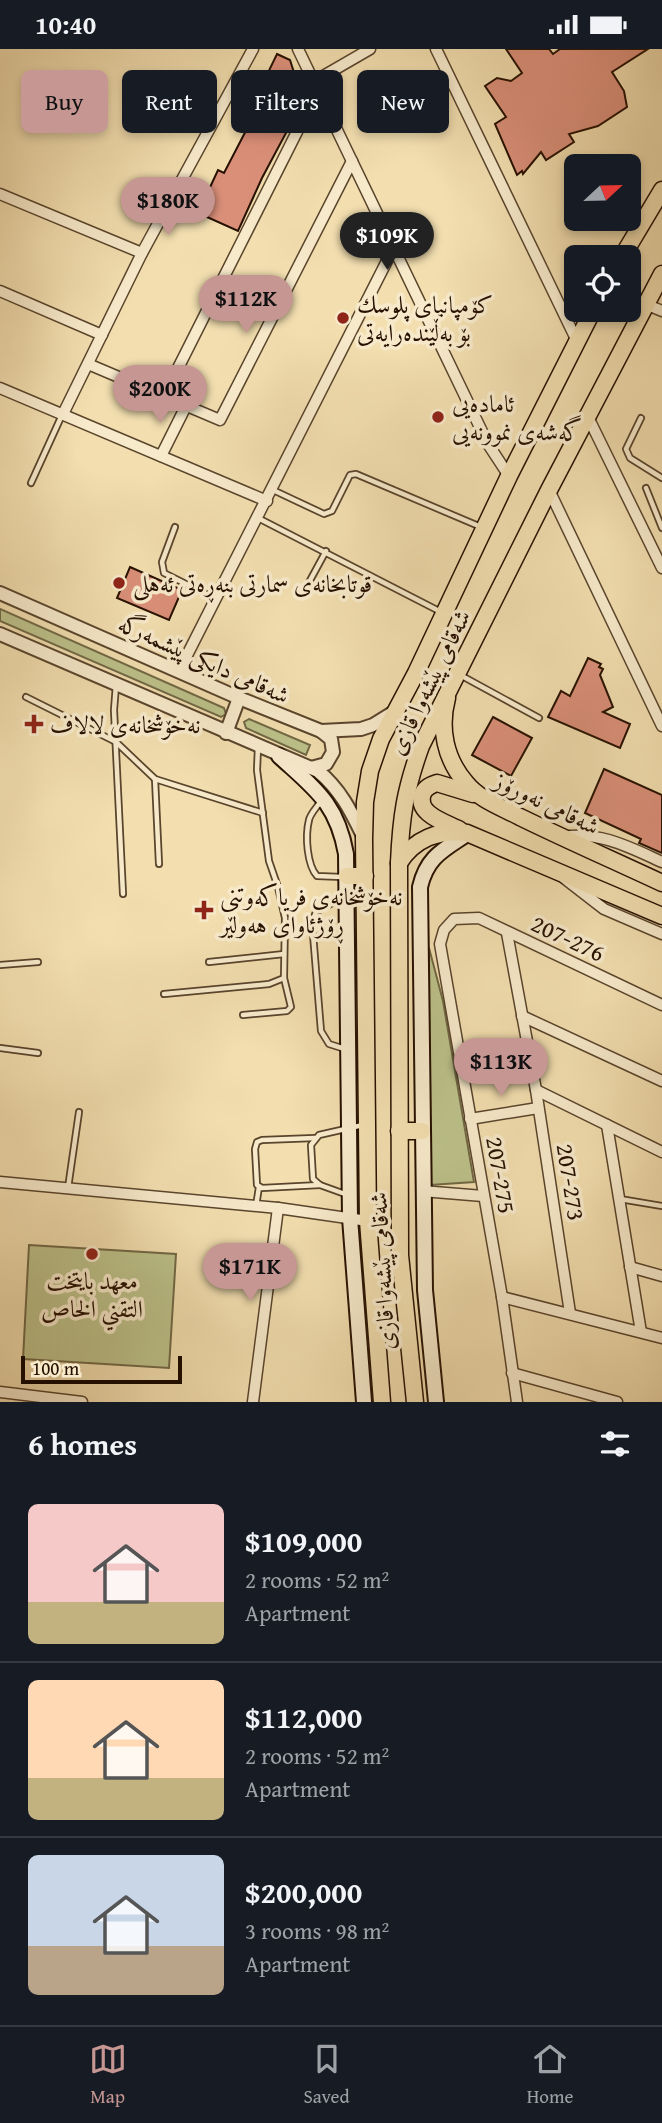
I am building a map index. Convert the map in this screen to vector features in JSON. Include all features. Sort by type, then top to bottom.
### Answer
[{"type":"main road","points":[[629,245],[662,190]]},
{"type":"main road","points":[[642,222],[650,214],[662,211]]},
{"type":"main road","name":"شەقامی پێشەوا قازی","points":[[415,1402],[400,1255],[398,863],[402,809],[409,777],[421,746],[549,490],[662,274]]},
{"type":"main road","name":"شەقامی پێشەوا قازی","points":[[382,1402],[367,1202],[364,839],[365,801],[370,771],[381,739],[445,614],[509,476],[586,322]]},
{"type":"main road","name":"شەقامی نەورۆز","points":[[449,693],[443,725],[449,757],[457,772],[479,796],[662,883]]},
{"type":"main road","points":[[279,756],[323,797],[340,825],[346,854],[350,1218],[364,1402]]},
{"type":"main road","points":[[479,796],[440,783],[429,786],[423,795],[422,803],[427,813],[467,834],[662,916]]},
{"type":"main road","points":[[398,863],[407,851],[424,838],[445,832],[467,834]]},
{"type":"main road","points":[[436,1402],[425,1290],[420,887],[430,860],[467,834]]},
{"type":"main road","points":[[346,876],[365,876]]},
{"type":"main road","points":[[399,1131],[422,1131]]},
{"type":"street","points":[[62,414],[142,253],[253,49]]},
{"type":"street","points":[[298,49],[308,70]]},
{"type":"street","points":[[339,70],[370,49]]},
{"type":"street","points":[[436,49],[576,339]]},
{"type":"street","points":[[163,395],[292,133]]},
{"type":"street","points":[[338,133],[488,444],[509,476]]},
{"type":"street","points":[[88,364],[220,420],[352,162]]},
{"type":"street","points":[[0,194],[142,253]]},
{"type":"street","points":[[179,671],[393,249]]},
{"type":"street","points":[[0,291],[102,335]]},
{"type":"street","points":[[645,304],[662,311]]},
{"type":"street","points":[[0,388],[267,501]]},
{"type":"street","points":[[162,456],[186,406]]},
{"type":"street","points":[[588,417],[661,562]]},
{"type":"street","points":[[549,490],[662,726]]},
{"type":"street","name":"شەقامی دایکی پێشمەرگە","points":[[0,593],[321,731],[361,729],[394,712]]},
{"type":"street","points":[[0,634],[311,768],[326,777],[339,792],[364,839]]},
{"type":"street","points":[[226,733],[239,698]]},
{"type":"street","points":[[311,768],[326,764],[333,752],[331,739],[321,731]]},
{"type":"street","points":[[562,837],[577,835],[607,838],[662,862]]},
{"type":"street","points":[[556,870],[578,891],[604,909],[662,934]]},
{"type":"street","name":"207-276","points":[[454,919],[479,918],[662,1005]]},
{"type":"street","name":"207-275","points":[[454,919],[444,930],[440,944],[502,1297],[517,1402]]},
{"type":"street","name":"207-273","points":[[507,933],[536,1090],[570,1313]]},
{"type":"street","points":[[522,1016],[662,1081]]},
{"type":"street","points":[[536,1090],[662,1152]]},
{"type":"street","points":[[470,1119],[538,1108]]},
{"type":"street","points":[[607,1125],[641,1332]]},
{"type":"street","points":[[0,1182],[278,1208],[368,1221]]},
{"type":"street","points":[[422,1191],[483,1196]]},
{"type":"street","points":[[253,1402],[278,1208]]},
{"type":"street","points":[[630,1267],[662,1276]]},
{"type":"street","points":[[502,1297],[662,1338]]},
{"type":"street","points":[[512,1373],[587,1398],[617,1402]]},
{"type":"street","points":[[0,1391],[82,1402]]},
{"type":"lane","points":[[32,483],[62,414]]},
{"type":"lane","points":[[641,418],[626,449],[629,458],[662,478]]},
{"type":"lane","points":[[272,490],[324,514],[332,511],[350,475],[356,474],[485,529]]},
{"type":"lane","points":[[646,488],[662,528]]},
{"type":"lane","points":[[258,518],[445,614]]},
{"type":"lane","points":[[175,527],[162,562],[164,573],[217,599]]},
{"type":"lane","points":[[307,586],[326,551]]},
{"type":"lane","points":[[458,674],[539,718]]},
{"type":"lane","points":[[116,684],[114,710],[122,894]]},
{"type":"lane","points":[[26,697],[116,742],[155,779],[262,814]]},
{"type":"lane","points":[[243,1015],[287,1011],[291,1007],[284,978],[285,918],[269,861],[257,770],[258,747]]},
{"type":"lane","points":[[155,779],[159,864]]},
{"type":"lane","points":[[323,797],[309,819],[308,845],[312,871],[324,878],[346,876]]},
{"type":"lane","points":[[347,895],[316,912],[312,922],[321,1031],[329,1044],[349,1051]]},
{"type":"lane","points":[[209,962],[284,954]]},
{"type":"lane","points":[[0,965],[38,963]]},
{"type":"lane","points":[[164,994],[270,984],[284,978]]},
{"type":"lane","points":[[0,1048],[38,1052]]},
{"type":"lane","points":[[68,1188],[79,1112]]},
{"type":"lane","points":[[256,1206],[257,1142],[315,1138],[367,1124]]},
{"type":"lane","points":[[315,1138],[311,1146],[312,1174],[320,1185]]},
{"type":"lane","points":[[258,1187],[320,1185],[367,1202]]},
{"type":"lane","points":[[619,1199],[662,1206]]},
{"type":"green space","points":[[0,609],[224,708],[226,714],[221,717],[0,621]]},
{"type":"green space","points":[[249,719],[310,745],[306,755],[246,728],[244,722]]},
{"type":"green space","points":[[429,948],[443,1001],[474,1182],[430,1185]]},
{"type":"green space","points":[[29,1245],[176,1254],[169,1368],[23,1359]]},
{"type":"building","points":[[506,49],[549,49],[553,54],[560,49],[648,49],[612,72],[624,91],[627,107],[598,126],[569,134],[574,142],[546,160],[541,152],[523,174],[522,171],[517,175],[495,124],[506,117],[485,86],[497,78],[511,81],[522,73]]},
{"type":"building","points":[[277,54],[290,60],[293,70],[269,70]]},
{"type":"building","points":[[245,133],[286,133],[238,231],[198,213],[218,170],[224,173]]},
{"type":"building","points":[[130,567],[182,590],[169,620],[117,598]]},
{"type":"building","points":[[588,658],[601,664],[599,667],[603,669],[600,675],[613,707],[603,712],[630,724],[620,748],[548,717],[561,691],[570,696]]},
{"type":"building","points":[[493,717],[532,738],[511,776],[472,755]]},
{"type":"building","points":[[604,769],[662,795],[662,853],[639,843],[641,839],[585,813]]},
{"type":"place","name":"کۆمپانیای پلوسك بۆ بەڵێندەرایەتی","points":[[343,318]]},
{"type":"place","name":"ئامادەیی گەشەی نموونەیی","points":[[438,417]]},
{"type":"place","name":"قوتابخانەی سمارتی بنەڕەتی ئەهلی","points":[[119,583]]},
{"type":"place","name":"نەخۆشخانەی لالاف","points":[[34,724]]},
{"type":"place","name":"نەخۆشخانەی فریاکەوتنی ڕۆژئاوای هەولێر","points":[[204,910]]},
{"type":"place","name":"معهد بايتخت التقني الخاص","points":[[92,1254]]}]
